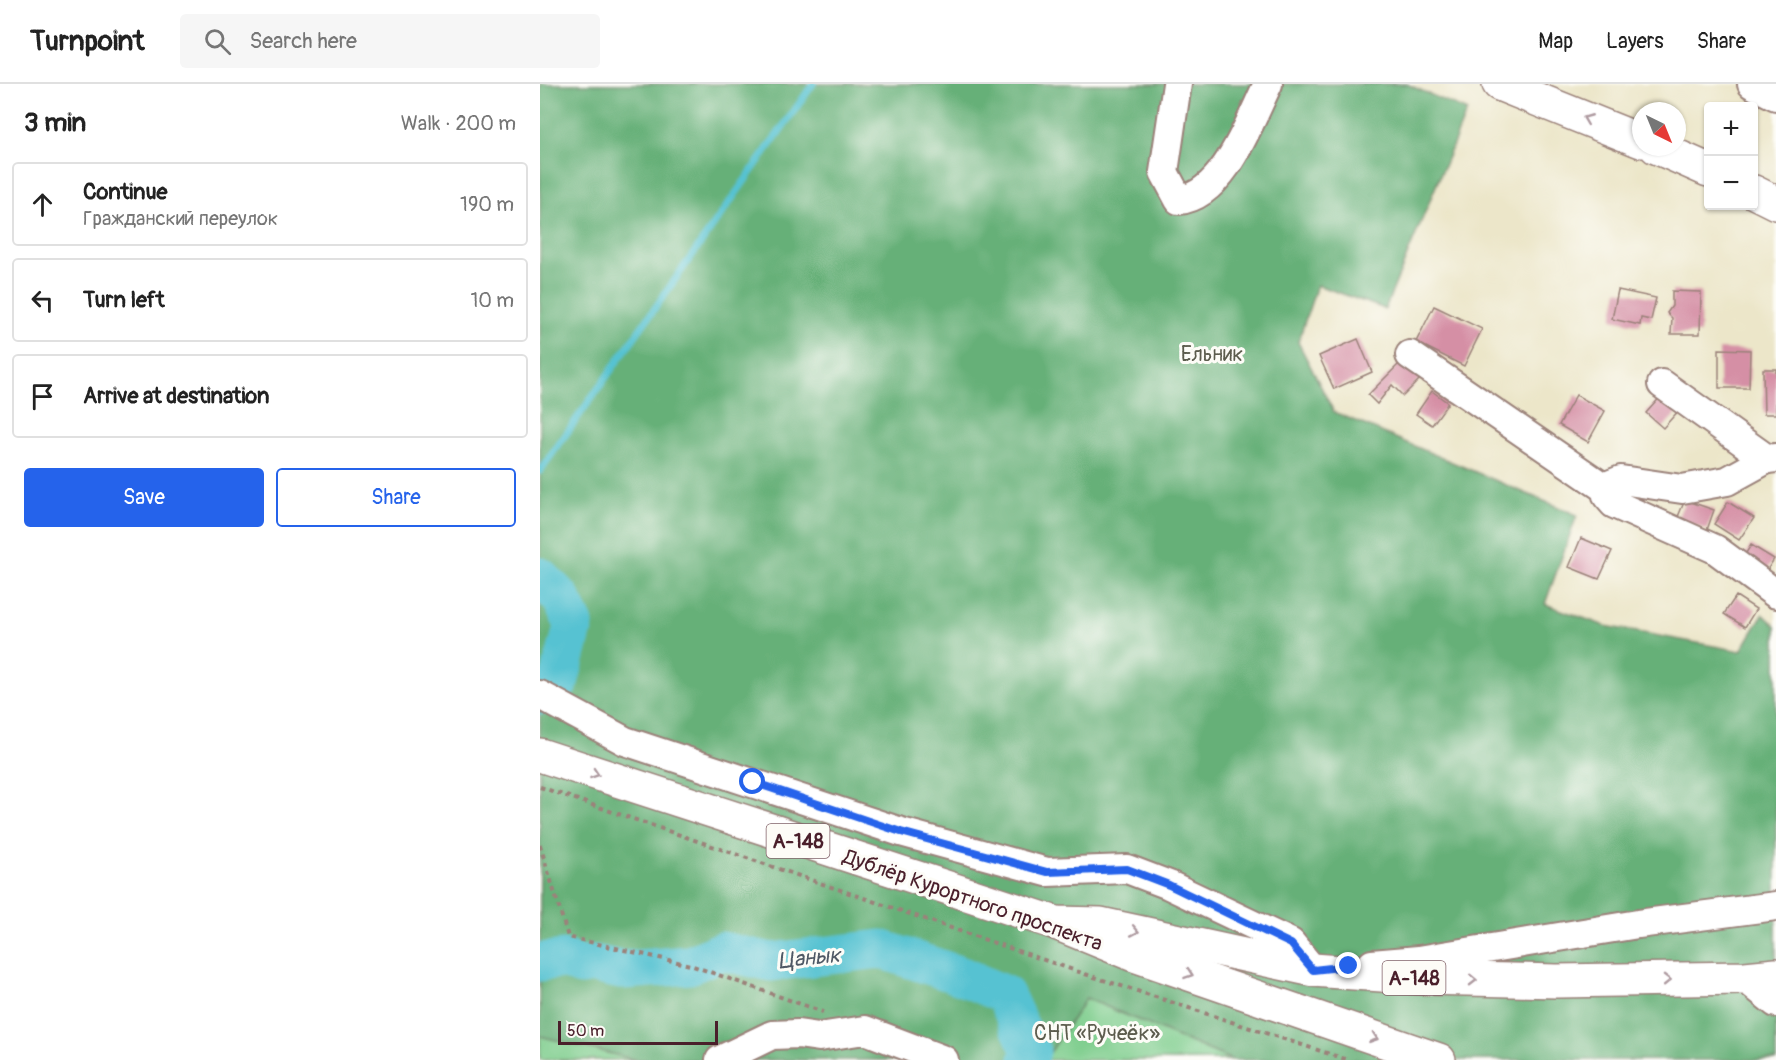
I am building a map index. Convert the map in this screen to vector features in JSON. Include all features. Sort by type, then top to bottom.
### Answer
[{"type":"main road","points":[[1499,84],[1632,137]]},
{"type":"main road","points":[[1676,156],[1704,168]]},
{"type":"main road","points":[[1758,194],[1776,203]]},
{"type":"main road","name":"Дублёр Курортного проспекта","points":[[540,755],[1056,923],[1134,955],[1434,1058]]},
{"type":"main road","name":"А-148","points":[[1056,923],[1111,926],[1313,970],[1423,978],[1557,981],[1760,977]]},
{"type":"street","points":[[1177,84],[1164,172],[1179,200],[1191,199],[1222,174],[1269,84]]},
{"type":"street","points":[[1752,84],[1776,96]]},
{"type":"street","points":[[1410,355],[1514,429],[1606,489],[1607,496],[1614,504],[1715,549],[1776,594]]},
{"type":"street","points":[[1606,489],[1621,480],[1682,489],[1727,481],[1772,458],[1662,384]]},
{"type":"street","points":[[540,695],[625,741],[901,832],[1047,872],[1127,869],[1169,885],[1291,944],[1313,970],[1419,960],[1638,924],[1776,906]]},
{"type":"street","points":[[1760,977],[1776,1003]]},
{"type":"street","points":[[720,1060],[772,1035],[798,1034],[819,1037],[865,1030],[944,1060]]},
{"type":"path","points":[[540,787],[1085,974],[1348,1060]]},
{"type":"path","points":[[540,845],[568,937],[690,965],[824,1012]]},
{"type":"green space","name":"Ельник","points":[[540,84],[1407,84],[1467,111],[1385,309],[1317,285],[1298,342],[1334,412],[1577,515],[1545,604],[1605,626],[1741,651],[1763,614],[1776,626],[1776,1060],[1232,1060],[1086,998],[1045,1060],[636,1060],[540,1036]]},
{"type":"green space","name":"СНТ «Ручеёк»","points":[[1086,998],[1232,1060],[1045,1060]]},
{"type":"green space","points":[[540,1036],[636,1060],[540,1060]]},
{"type":"building","points":[[1618,290],[1656,298],[1651,320],[1641,318],[1640,325],[1612,319]]},
{"type":"building","points":[[1672,291],[1701,292],[1700,334],[1671,334],[1672,318],[1667,313],[1672,306]]},
{"type":"building","points":[[1434,306],[1482,329],[1464,366],[1416,342]]},
{"type":"building","points":[[1358,339],[1372,372],[1334,389],[1319,356]]},
{"type":"building","points":[[1719,349],[1750,350],[1749,388],[1719,388]]},
{"type":"building","points":[[1405,358],[1423,376],[1403,396],[1392,385],[1377,404],[1368,395]]},
{"type":"building","points":[[1763,369],[1776,369],[1776,414],[1764,414]]},
{"type":"building","points":[[1432,391],[1448,403],[1432,425],[1416,414]]},
{"type":"building","points":[[1664,393],[1681,408],[1663,428],[1646,413]]},
{"type":"building","points":[[1576,395],[1605,411],[1588,442],[1559,425]]},
{"type":"building","points":[[1685,500],[1714,510],[1707,530],[1677,519]]},
{"type":"building","points":[[1728,502],[1754,518],[1739,540],[1714,524]]},
{"type":"building","points":[[1581,538],[1612,551],[1599,579],[1569,567]]},
{"type":"building","points":[[1751,545],[1774,559],[1764,575],[1741,561]]},
{"type":"building","points":[[1736,596],[1756,609],[1745,627],[1724,614]]},
{"type":"waterway","points":[[540,471],[813,84]]},
{"type":"waterway","name":"Цанык","points":[[540,577],[561,598],[574,624],[559,682],[541,695]]},
{"type":"waterway","name":"Цанык","points":[[540,962],[564,959],[581,966],[594,964],[621,970],[690,965],[722,951],[771,962],[881,949],[964,977],[1005,995],[1031,1051],[1028,1060]]},
{"type":"route","points":[[753,782],[901,832],[1047,872],[1127,869],[1169,885],[1291,944],[1313,970],[1349,966]]}]
